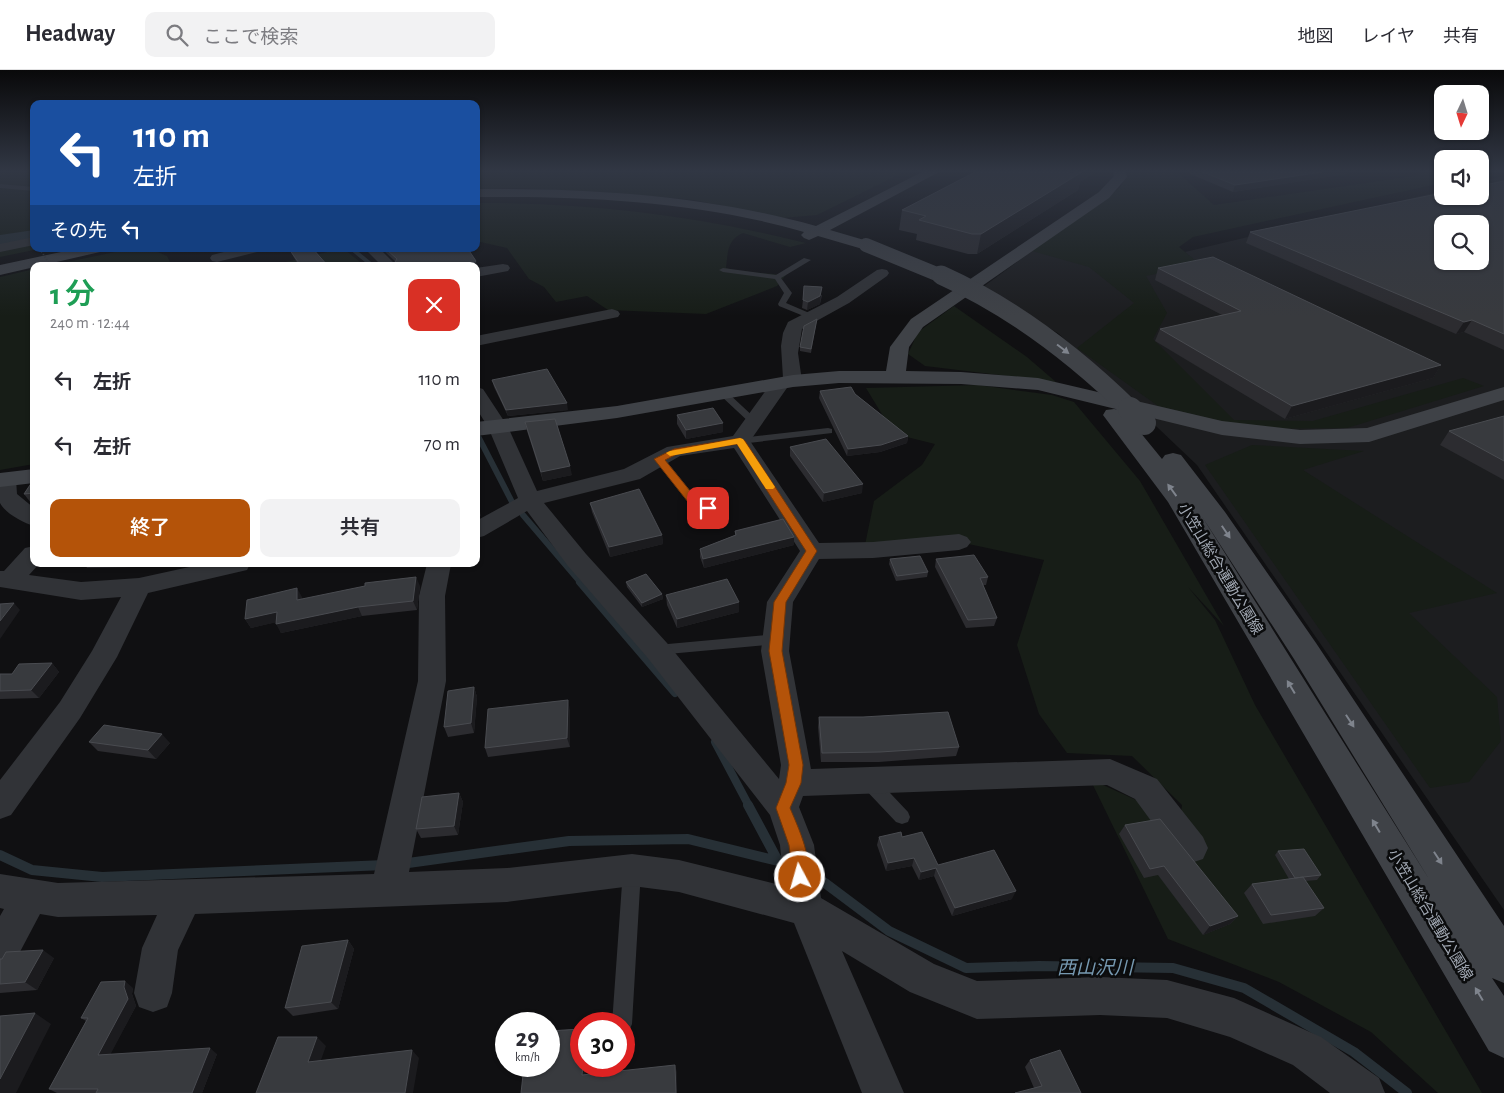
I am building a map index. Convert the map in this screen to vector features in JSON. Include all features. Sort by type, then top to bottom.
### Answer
[{"type":"main road","points":[[739,220],[812,233],[838,220]]},
{"type":"main road","points":[[766,220],[812,233]]},
{"type":"main road","points":[[896,377],[896,351],[904,336],[917,323],[1068,220]]},
{"type":"main road","name":"小笠山総合運動公園線","points":[[812,233],[913,262],[988,298],[1038,330],[1072,355],[1100,379],[1144,423],[1216,518],[1305,651],[1504,962]]},
{"type":"main road","name":"小笠山総合運動公園線","points":[[860,247],[927,279],[996,316],[1023,334],[1079,379],[1114,415],[1149,458],[1180,501],[1269,651],[1504,1036]]},
{"type":"main road","points":[[0,264],[55,252]]},
{"type":"main road","points":[[36,262],[81,252]]},
{"type":"main road","points":[[0,270],[30,263]]},
{"type":"main road","points":[[487,428],[616,412],[787,382],[839,377],[1002,380],[1038,384],[1222,428],[1300,437],[1369,435],[1504,393]]},
{"type":"main road","points":[[3,490],[30,478]]},
{"type":"street","points":[[0,248],[30,242]]},
{"type":"street","points":[[216,258],[240,252]]},
{"type":"street","points":[[375,252],[386,262]]},
{"type":"street","points":[[480,272],[503,268]]},
{"type":"street","points":[[480,529],[530,500],[632,474],[674,451],[747,432],[787,382],[789,340],[794,326],[843,300],[882,273]]},
{"type":"street","points":[[480,340],[612,314]]},
{"type":"street","points":[[480,406],[487,428],[530,500],[578,560],[788,795]]},
{"type":"street","points":[[747,432],[812,551]]},
{"type":"street","points":[[3,490],[14,505],[30,516]]},
{"type":"street","points":[[812,551],[874,550],[959,542]]},
{"type":"street","points":[[812,551],[780,602],[775,651],[796,765],[788,795],[804,901],[882,1093]]},
{"type":"street","points":[[5,579],[30,557]]},
{"type":"street","points":[[5,579],[81,592],[139,587],[218,567]]},
{"type":"street","points":[[389,885],[432,681],[432,596],[438,567]]},
{"type":"street","points":[[0,806],[70,710],[103,657],[139,587]]},
{"type":"street","points":[[788,795],[868,781],[1110,772],[1146,789],[1191,848]]},
{"type":"street","points":[[0,952],[15,894],[58,900],[185,897],[389,885],[507,885],[632,870],[679,876],[804,901],[923,979],[977,1000],[1100,996],[1167,999],[1234,1018],[1307,1051],[1364,1093]]},
{"type":"street","points":[[153,993],[160,948],[185,897]]},
{"type":"lane","points":[[723,270],[777,277],[807,260]]},
{"type":"lane","points":[[777,277],[788,293],[782,304],[811,317]]},
{"type":"lane","points":[[724,394],[747,432],[828,430]]},
{"type":"lane","points":[[659,459],[696,504],[720,511]]},
{"type":"lane","points":[[657,650],[777,639]]},
{"type":"lane","points":[[868,781],[902,817]]},
{"type":"lane","points":[[623,1012],[632,870]]},
{"type":"shaded area","points":[[0,220],[30,220],[30,251],[0,257]]},
{"type":"shaded area","points":[[480,220],[693,220],[806,243],[790,247],[743,233],[738,236],[729,247],[726,268],[736,271],[786,275],[777,286],[706,314],[608,310],[587,296],[556,302],[544,287],[529,279],[507,248],[480,242]]},
{"type":"shaded area","points":[[1076,220],[1273,220],[1193,237],[1179,247],[1201,265],[1146,276],[1167,313],[1153,339],[1234,420],[1313,421],[1463,378],[1484,386],[1347,428],[1255,429],[1158,406],[1077,348],[1134,303],[1089,267],[1032,251]]},
{"type":"shaded area","points":[[1321,220],[1434,220],[1434,270],[1489,270],[1489,220],[1504,220],[1504,910],[1197,465],[1059,334],[983,287],[1043,243],[1198,264],[1185,252]]},
{"type":"shaded area","points":[[30,231],[30,240],[0,246],[0,235]]},
{"type":"shaded area","points":[[115,252],[158,252],[167,256],[170,262],[67,262]]},
{"type":"shaded area","points":[[327,252],[348,252],[360,262],[286,262]]},
{"type":"shaded area","points":[[30,270],[30,465],[0,470],[0,277]]},
{"type":"shaded area","points":[[954,306],[1027,357],[1056,382],[925,366],[908,354],[918,332]]},
{"type":"shaded area","points":[[978,385],[1052,395],[1074,402],[1140,481],[1224,626],[1188,587],[1215,620],[1255,705],[1482,1093],[1438,1093],[1371,1032],[1279,982],[1168,939],[1090,779],[1180,820],[1182,805],[1132,756],[1067,753],[1039,714],[1017,645],[1044,560],[959,542],[865,545],[874,501],[922,465],[935,444],[875,429],[883,416],[866,388]]},
{"type":"shaded area","points":[[1252,445],[1364,451],[1303,470],[1497,593],[1409,613],[1497,697],[1501,741],[1469,782],[1430,788],[1205,465]]},
{"type":"building","points":[[919,220],[1004,220],[981,234],[972,234]]},
{"type":"building","points":[[1310,220],[1434,220],[1434,270],[1489,270],[1489,220],[1504,220],[1504,334],[1472,320],[1464,322],[1250,232]]},
{"type":"building","points":[[291,252],[316,252],[324,262],[298,262]]},
{"type":"building","points":[[389,252],[470,252],[476,261],[395,262],[397,259]]},
{"type":"building","points":[[1213,257],[1441,365],[1292,406],[1160,329],[1241,311],[1158,268]]},
{"type":"building","points":[[804,286],[822,287],[820,296],[808,302],[803,300]]},
{"type":"building","points":[[817,319],[811,349],[800,347],[804,326]]},
{"type":"building","points":[[547,369],[567,403],[506,410],[492,380]]},
{"type":"building","points":[[851,387],[855,394],[908,436],[881,445],[848,449],[820,391]]},
{"type":"building","points":[[713,408],[723,423],[686,430],[677,415]]},
{"type":"building","points":[[1504,416],[1504,461],[1449,431]]},
{"type":"building","points":[[555,419],[570,466],[541,472],[525,422]]},
{"type":"building","points":[[826,439],[863,484],[824,493],[790,447]]},
{"type":"building","points":[[30,485],[30,493],[24,494]]},
{"type":"building","points":[[639,489],[662,535],[609,547],[590,503]]},
{"type":"building","points":[[783,519],[794,537],[703,559],[700,549],[736,535],[735,531]]},
{"type":"building","points":[[974,555],[988,577],[980,578],[997,618],[968,620],[936,559]]},
{"type":"building","points":[[920,556],[928,572],[897,576],[890,559]]},
{"type":"building","points":[[646,574],[662,594],[642,603],[626,582]]},
{"type":"building","points":[[416,577],[413,601],[358,607],[276,624],[277,612],[245,619],[247,600],[297,588],[297,600],[365,586],[365,583]]},
{"type":"building","points":[[727,579],[739,602],[677,619],[666,595]]},
{"type":"building","points":[[14,603],[0,621],[0,604]]},
{"type":"building","points":[[52,663],[31,690],[0,691],[0,674],[12,674],[19,664]]},
{"type":"building","points":[[474,687],[471,723],[444,727],[448,691]]},
{"type":"building","points":[[568,700],[567,738],[485,748],[488,709]]},
{"type":"building","points":[[948,712],[959,747],[880,752],[822,753],[819,717],[863,717]]},
{"type":"building","points":[[104,725],[162,734],[148,750],[89,742]]},
{"type":"building","points":[[459,793],[454,826],[416,829],[422,797]]},
{"type":"building","points":[[1160,819],[1238,916],[1210,926],[1164,866],[1150,869],[1125,825]]},
{"type":"building","points":[[901,832],[902,837],[922,832],[938,865],[994,850],[1016,891],[955,908],[936,868],[921,872],[914,858],[888,863],[879,837]]},
{"type":"building","points":[[1304,849],[1321,875],[1295,878],[1278,851]]},
{"type":"building","points":[[1303,877],[1324,908],[1271,915],[1252,884]]},
{"type":"building","points":[[348,940],[331,1002],[285,1008],[302,946]]},
{"type":"building","points":[[43,950],[25,982],[0,984],[0,959],[2,959],[6,952]]},
{"type":"building","points":[[125,981],[124,987],[128,999],[98,1055],[210,1048],[192,1093],[96,1093],[98,1089],[49,1089],[88,1018],[81,1018],[101,982]]},
{"type":"building","points":[[35,1013],[0,1079],[0,1016]]},
{"type":"building","points":[[560,1030],[570,1030],[570,1077],[635,1077],[635,1069],[675,1065],[676,1093],[521,1093],[523,1077],[560,1077]]},
{"type":"building","points":[[278,1037],[317,1037],[308,1062],[412,1050],[405,1093],[256,1093]]},
{"type":"building","points":[[1060,1050],[1081,1093],[1015,1093],[1042,1086],[1030,1060]]},
{"type":"waterway","points":[[356,252],[368,262]]},
{"type":"waterway","points":[[480,440],[512,502]]},
{"type":"waterway","points":[[523,515],[581,583]]},
{"type":"waterway","points":[[580,582],[675,693]]},
{"type":"waterway","points":[[715,742],[749,806]]},
{"type":"waterway","points":[[748,805],[778,861]]},
{"type":"waterway","points":[[401,864],[569,841],[688,839],[778,861]]},
{"type":"waterway","points":[[0,855],[32,870],[102,877],[385,865]]},
{"type":"waterway","name":"西山沢川","points":[[778,861],[790,866]]},
{"type":"waterway","name":"西山沢川","points":[[811,876],[825,883],[889,931],[966,968],[1039,966],[1173,968],[1244,988],[1354,1052],[1407,1093]]},
{"type":"slow traffic","points":[[670,453],[740,441],[770,487]]},
{"type":"route","points":[[708,508],[696,504],[659,459],[674,451],[740,441],[812,551],[780,602],[775,651],[796,765],[794,783],[783,808],[797,845],[800,877]]}]
